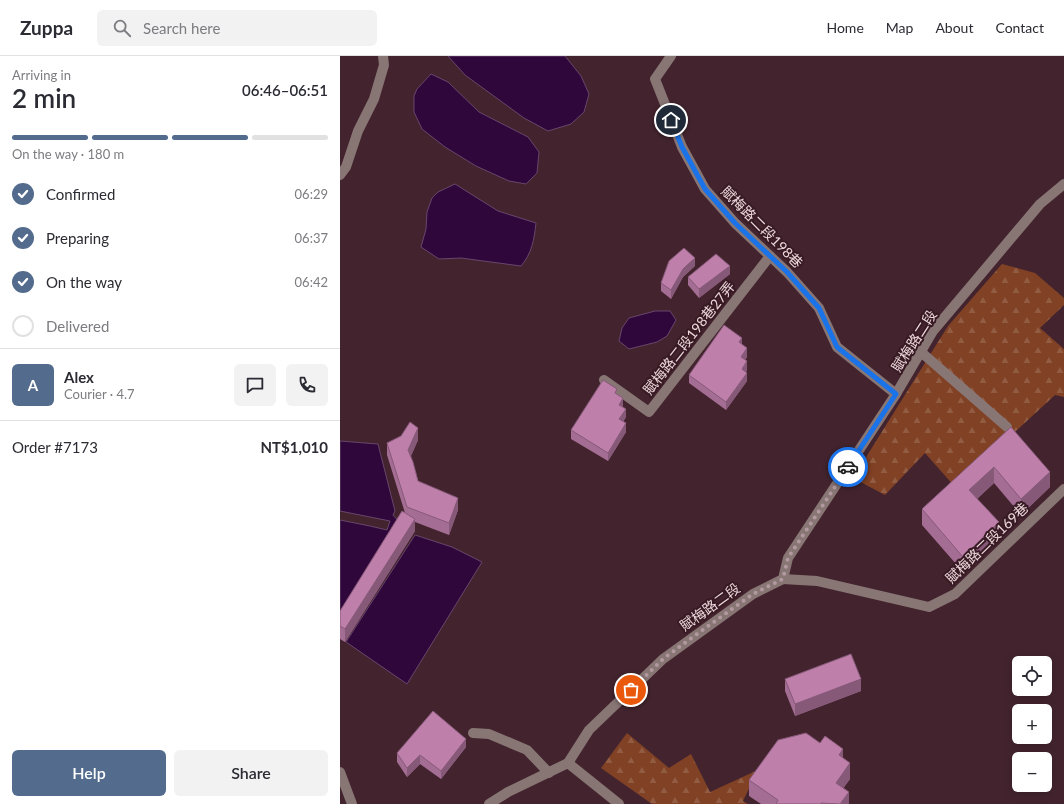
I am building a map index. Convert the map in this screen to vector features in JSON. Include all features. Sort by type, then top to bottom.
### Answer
[{"type":"street","name":"賦梅路二段198巷","points":[[671,56],[655,79],[682,147],[705,189],[735,223],[787,272],[819,308],[837,347],[896,394]]},
{"type":"street","points":[[340,175],[346,167],[358,131],[374,100],[384,61]]},
{"type":"street","name":"賦梅路二段","points":[[489,804],[508,792],[568,763],[589,730],[663,659],[753,594],[783,579],[788,558],[896,394],[933,332],[1040,204],[1064,184]]},
{"type":"street","name":"賦梅路二段198巷27弄","points":[[604,380],[649,412],[770,256]]},
{"type":"street","points":[[921,352],[1007,427]]},
{"type":"street","name":"賦梅路二段169巷","points":[[783,579],[817,581],[929,607],[955,594],[1064,489]]},
{"type":"street","points":[[473,733],[489,734],[527,750],[549,773]]},
{"type":"street","points":[[568,763],[618,804]]},
{"type":"street","points":[[340,772],[352,804]]},
{"type":"green space","points":[[1002,264],[1035,273],[1064,298],[1064,305],[1040,328],[1064,349],[1064,397],[1055,395],[955,487],[925,453],[885,495],[853,478],[948,326]]},
{"type":"green space","points":[[627,733],[669,768],[691,754],[710,792],[758,770],[743,801],[748,804],[652,804],[601,768]]},
{"type":"shaded area","points":[[448,56],[565,56],[581,76],[589,94],[584,112],[571,124],[548,131],[524,118],[465,75]]},
{"type":"shaded area","points":[[431,74],[448,82],[479,112],[528,137],[539,152],[537,173],[526,184],[509,181],[476,166],[445,147],[422,129],[414,112],[414,96],[417,89]]},
{"type":"shaded area","points":[[455,184],[498,211],[536,223],[532,246],[528,256],[521,266],[461,258],[439,259],[421,247],[426,229],[427,212],[432,198],[438,192]]},
{"type":"shaded area","points":[[655,311],[670,311],[676,320],[667,336],[657,342],[629,349],[619,341],[622,328],[629,318]]},
{"type":"shaded area","points":[[340,441],[378,444],[395,511],[393,515],[400,523],[340,620],[340,520],[387,530],[390,521],[340,511]]},
{"type":"shaded area","points":[[415,535],[452,547],[482,562],[407,684],[346,642]]},
{"type":"building","points":[[684,248],[695,258],[683,269],[671,290],[661,283],[669,261]]},
{"type":"building","points":[[716,254],[730,266],[699,289],[688,277]]},
{"type":"building","points":[[724,325],[742,338],[739,342],[747,348],[741,357],[747,361],[742,369],[747,373],[726,402],[689,375]]},
{"type":"building","points":[[603,380],[617,389],[615,393],[623,398],[619,405],[626,409],[619,419],[626,423],[608,453],[571,430]]},
{"type":"building","points":[[410,422],[418,428],[408,450],[418,481],[458,498],[449,523],[407,507],[387,443],[401,436]]},
{"type":"building","points":[[1011,427],[1050,472],[1021,499],[994,467],[969,490],[999,522],[963,557],[922,509]]},
{"type":"building","points":[[402,511],[415,519],[345,629],[340,626],[340,611]]},
{"type":"building","points":[[851,654],[861,679],[795,704],[785,679]]},
{"type":"building","points":[[433,711],[466,739],[441,771],[420,755],[407,768],[397,753]]},
{"type":"building","points":[[806,733],[820,743],[825,736],[843,749],[839,755],[850,763],[836,783],[849,792],[840,804],[776,804],[778,800],[749,780],[778,740]]},
{"type":"way so far","points":[[631,690],[663,659],[690,639],[753,594],[783,579],[788,558],[848,467]]},
{"type":"route","points":[[671,120],[682,147],[705,189],[735,223],[787,272],[819,308],[837,347],[896,394],[848,467]]}]
